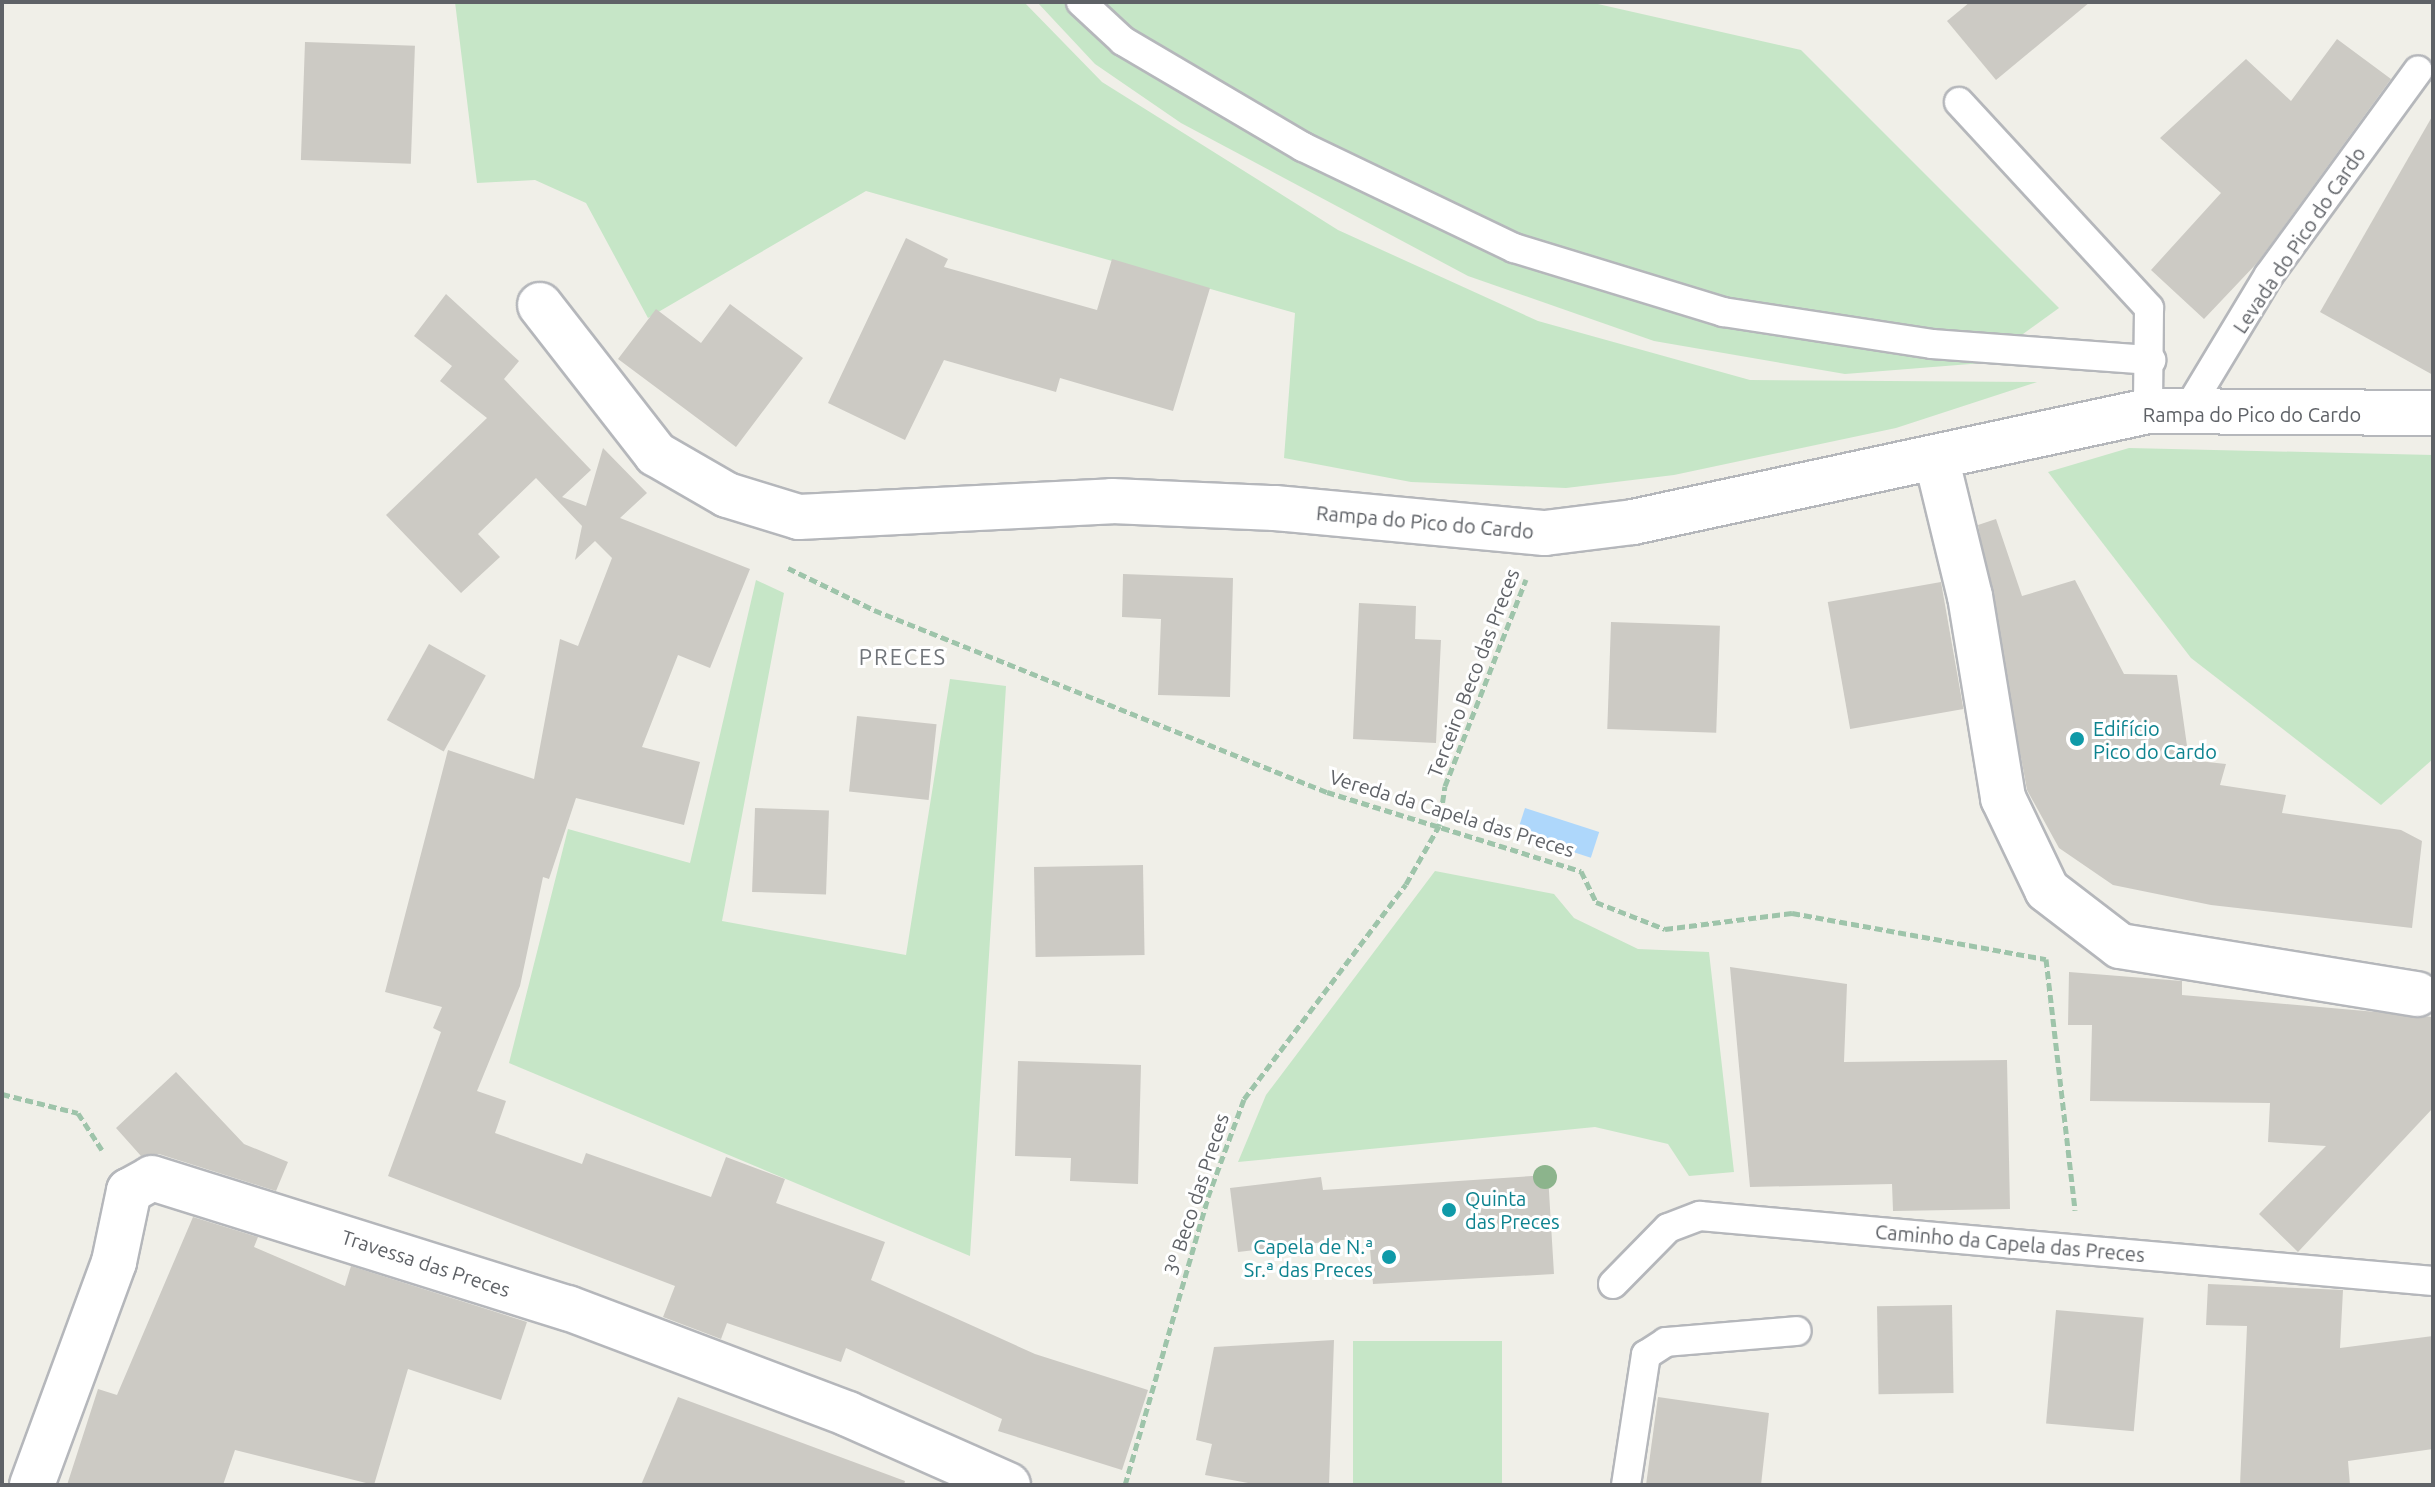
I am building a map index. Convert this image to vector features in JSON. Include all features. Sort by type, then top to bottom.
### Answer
[{"type":"street","name":"Rampa do Pico do Cardo","points":[[540,305],[656,454],[727,495],[799,517],[1112,501],[1275,508],[1545,533],[1633,522],[1936,457],[2167,412],[2433,413]]},
{"type":"street","points":[[1936,457],[1970,596],[2003,798],[2047,890],[2120,946],[2417,994]]},
{"type":"street","name":"Travessa das Preces","points":[[129,1191],[152,1178],[568,1308],[848,1414],[1008,1485]]},
{"type":"street","points":[[32,1485],[114,1262],[129,1191]]},
{"type":"lane","points":[[1081,2],[1123,41],[1303,147],[1514,248],[1723,312],[1932,344],[2151,360]]},
{"type":"lane","name":"Levada do Pico do Cardo","points":[[2167,412],[2418,71]]},
{"type":"lane","points":[[1959,102],[2149,308],[2151,360],[2167,412]]},
{"type":"lane","name":"Caminho da Capela das Preces","points":[[1613,1284],[1668,1228],[1700,1216],[2433,1281]]},
{"type":"lane","points":[[1626,1485],[1646,1355],[1666,1342],[1797,1331]]},
{"type":"path","name":"Terceiro Beco das Preces","points":[[1439,826],[1445,786],[1545,533]]},
{"type":"path","name":"Vereda da Capela das Preces","points":[[775,562],[874,610],[1327,792],[1581,871],[1596,902],[1665,929],[1792,913],[2046,959],[2067,1178],[2085,1249]]},
{"type":"path","name":"3º Beco das Preces","points":[[1125,1485],[1208,1197],[1244,1099],[1406,884],[1439,826]]},
{"type":"path","points":[[2,1094],[78,1113],[129,1191]]},
{"type":"green space","points":[[455,2],[1024,2],[1102,82],[1338,230],[1538,321],[1750,380],[2037,382],[1896,428],[1674,475],[1566,488],[1411,482],[1284,458],[1295,313],[866,191],[648,318],[586,203],[535,180],[477,183]]},
{"type":"green space","points":[[1037,2],[1589,2],[1801,50],[2059,308],[1983,363],[1845,374],[1654,341],[1468,276],[1181,123],[1095,64]]},
{"type":"green space","points":[[2129,448],[2433,455],[2433,759],[2381,805],[2191,658],[2048,472]]},
{"type":"green space","points":[[756,580],[784,593],[722,921],[906,955],[950,679],[1006,686],[970,1256],[509,1063],[568,829],[690,863]]},
{"type":"green space","points":[[1435,871],[1554,894],[1574,918],[1638,949],[1709,952],[1734,1172],[1689,1176],[1668,1144],[1595,1127],[1238,1162],[1266,1095]]},
{"type":"green space","points":[[1353,1341],[1502,1341],[1502,1485],[1353,1485]]},
{"type":"water","points":[[1525,808],[1599,832],[1591,858],[1517,834]]},
{"type":"building","points":[[1970,2],[2090,2],[1996,80],[1947,21]]},
{"type":"building","points":[[2337,39],[2391,79],[2258,262],[2204,319],[2151,270],[2221,193],[2160,138],[2246,59],[2291,101]]},
{"type":"building","points":[[305,42],[415,46],[411,164],[301,160]]},
{"type":"building","points":[[2433,115],[2433,375],[2320,312]]},
{"type":"building","points":[[906,238],[948,259],[944,267],[1097,310],[1112,259],[1210,288],[1173,411],[1060,378],[1056,392],[944,360],[905,440],[828,403]]},
{"type":"building","points":[[446,294],[519,361],[504,379],[591,470],[562,497],[586,506],[603,448],[647,493],[620,518],[750,569],[710,668],[678,655],[642,747],[700,762],[684,825],[576,798],[549,879],[543,877],[520,986],[477,1091],[506,1101],[495,1133],[582,1164],[586,1153],[711,1197],[726,1157],[785,1179],[776,1203],[885,1242],[871,1280],[1035,1354],[1148,1390],[1122,1470],[998,1431],[1002,1419],[846,1348],[841,1362],[727,1323],[721,1339],[663,1317],[675,1286],[388,1176],[441,1032],[433,1028],[442,1007],[385,992],[448,750],[534,779],[560,639],[578,646],[612,558],[595,541],[575,560],[582,526],[536,478],[478,534],[500,557],[461,593],[386,515],[487,418],[440,381],[452,366],[414,336]]},
{"type":"building","points":[[730,304],[803,358],[736,447],[618,359],[656,309],[701,343]]},
{"type":"building","name":"Edifício Pico do Cardo","points":[[1996,519],[2022,596],[2075,580],[2124,674],[2177,675],[2189,760],[2226,764],[2220,785],[2286,795],[2282,813],[2401,830],[2422,841],[2412,928],[2211,905],[2113,885],[2059,848],[2027,790],[1978,525]]},
{"type":"building","points":[[1123,574],[1233,578],[1230,697],[1158,695],[1161,619],[1122,617]]},
{"type":"building","points":[[1941,582],[1963,709],[1850,729],[1828,602]]},
{"type":"building","points":[[1359,603],[1416,606],[1415,639],[1441,640],[1436,743],[1353,739]]},
{"type":"building","points":[[1611,622],[1720,626],[1716,733],[1607,729]]},
{"type":"building","points":[[429,644],[486,676],[444,752],[387,720]]},
{"type":"building","points":[[857,716],[937,724],[929,800],[849,792]]},
{"type":"building","points":[[755,808],[829,811],[826,895],[752,892]]},
{"type":"building","points":[[1143,865],[1145,955],[1036,957],[1034,867]]},
{"type":"building","points":[[1730,967],[1847,984],[1844,1062],[2007,1060],[2010,1209],[1893,1211],[1892,1184],[1750,1187]]},
{"type":"building","points":[[2069,972],[2182,981],[2182,995],[2433,1017],[2433,1108],[2298,1252],[2259,1214],[2326,1146],[2268,1142],[2270,1103],[2090,1101],[2092,1025],[2068,1025]]},
{"type":"building","points":[[1018,1061],[1141,1065],[1138,1184],[1070,1181],[1071,1158],[1015,1156]]},
{"type":"building","points":[[176,1072],[244,1144],[288,1162],[276,1191],[159,1154],[141,1156],[116,1128]]},
{"type":"building","name":"Quinta das Preces","points":[[1548,1175],[1554,1274],[1373,1284],[1369,1237],[1238,1252],[1230,1188],[1321,1177],[1323,1190]]},
{"type":"building","points":[[193,1217],[258,1237],[254,1247],[345,1286],[351,1266],[527,1322],[501,1400],[408,1369],[374,1485],[235,1450],[223,1485],[67,1485],[98,1389],[117,1395]]},
{"type":"building","points":[[2208,1284],[2343,1290],[2340,1348],[2433,1336],[2433,1449],[2348,1461],[2350,1485],[2240,1485],[2247,1326],[2206,1325]]},
{"type":"building","points":[[1952,1305],[1954,1393],[1879,1394],[1877,1306]]},
{"type":"building","points":[[2056,1310],[2144,1318],[2134,1431],[2046,1424]]},
{"type":"building","points":[[1334,1340],[1329,1485],[1259,1485],[1205,1475],[1212,1444],[1196,1440],[1214,1347]]},
{"type":"building","points":[[678,1397],[905,1481],[904,1485],[641,1485]]},
{"type":"building","points":[[1658,1397],[1769,1413],[1761,1485],[1646,1485]]},
{"type":"place","name":"Edifício Pico do Cardo","points":[[2077,739]]},
{"type":"place","name":"Quinta das Preces","points":[[1449,1210]]},
{"type":"place","name":"Capela de N.ª Sr.ª das Preces","points":[[1389,1257]]},
{"type":"district","name":"PRECES","points":[[903,657]]}]
